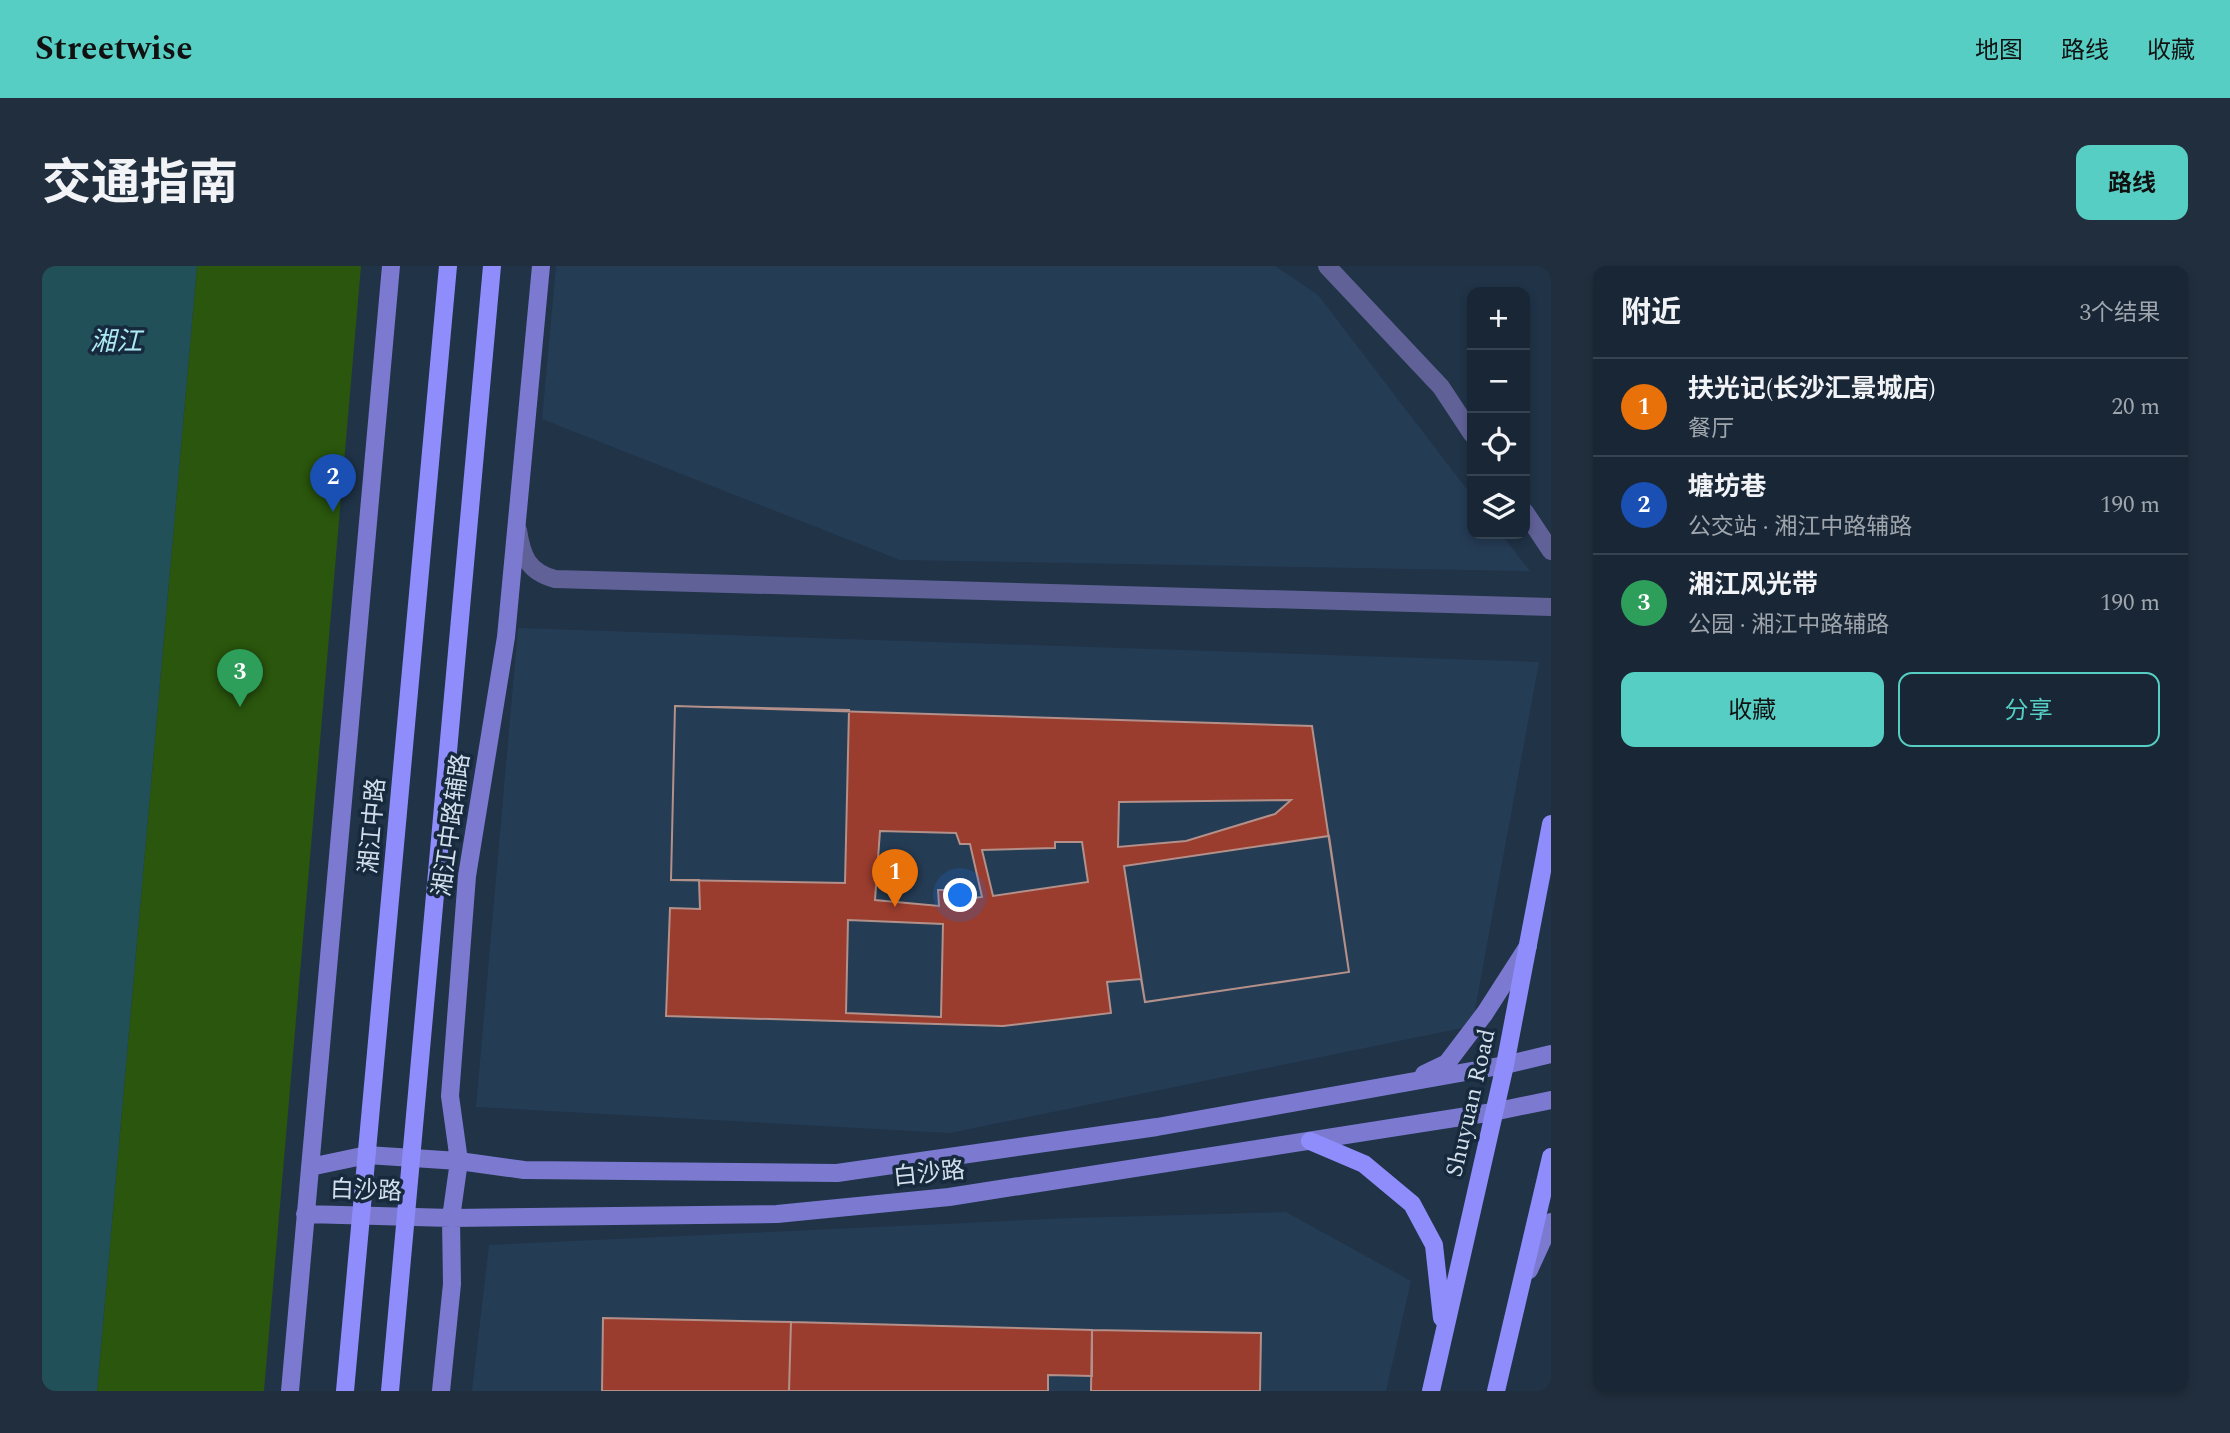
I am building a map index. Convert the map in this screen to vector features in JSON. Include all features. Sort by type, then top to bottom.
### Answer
[{"type":"main road","name":"湘江中路","points":[[345,1391],[448,266]]},
{"type":"main road","points":[[390,1391],[414,1158],[492,266]]},
{"type":"main road","name":"Shuyuan Road","points":[[1431,1391],[1505,1065],[1531,940],[1551,824]]},
{"type":"main road","points":[[1310,1141],[1364,1164],[1412,1203],[1434,1245],[1444,1334]]},
{"type":"main road","points":[[1496,1391],[1551,1157]]},
{"type":"street","points":[[290,1391],[391,266]]},
{"type":"street","name":"湘江中路辅路","points":[[442,1391],[452,1284],[451,1218],[459,1161],[450,1096],[467,876],[506,637],[541,266]]},
{"type":"street","points":[[1327,266],[1441,387],[1467,426]]},
{"type":"street","points":[[1530,520],[1551,551]]},
{"type":"street","points":[[516,523],[527,564],[540,575],[555,579],[1551,607]]},
{"type":"street","points":[[1406,1083],[1447,1063],[1485,1013],[1531,940]]},
{"type":"street","name":"白沙路","points":[[310,1167],[367,1155],[459,1161],[524,1170],[837,1173],[1157,1127],[1505,1065],[1551,1054]]},
{"type":"street","name":"白沙路","points":[[305,1214],[451,1218],[777,1213],[949,1197],[1493,1112],[1551,1100]]},
{"type":"street","points":[[1519,1292],[1551,1222]]},
{"type":"shaded area","points":[[556,266],[1275,266],[1318,295],[1467,489],[1467,539],[1505,539],[1530,571],[900,560],[542,419]]},
{"type":"shaded area","points":[[518,628],[1539,662],[1472,1026],[950,1133],[476,1107]]},
{"type":"shaded area","points":[[1286,1212],[1411,1281],[1386,1391],[472,1391],[489,1245],[1072,1218]]},
{"type":"green space","points":[[197,266],[361,266],[264,1391],[97,1391]]},
{"type":"water","name":"湘江","points":[[42,266],[197,266],[97,1391],[42,1391]]},
{"type":"building","points":[[675,706],[1312,726],[1349,972],[1145,1002],[1141,979],[1107,982],[1111,1013],[1003,1026],[666,1016],[670,908],[700,909],[699,880],[671,880]],"holes":[[[1291,800],[1275,814],[1186,841],[1118,847],[1119,802]],[[880,831],[956,833],[960,844],[970,844],[982,897],[949,901],[949,890],[938,890],[939,906],[875,900]],[[1055,842],[1082,842],[1088,882],[993,896],[982,850],[1055,848]],[[848,920],[943,924],[941,1017],[846,1013]]]},
{"type":"building","points":[[675,706],[849,710],[845,883],[671,880]]},
{"type":"building","points":[[1329,836],[1349,972],[1145,1002],[1124,866]]},
{"type":"building","points":[[603,1318],[791,1322],[789,1391],[602,1391]]},
{"type":"building","points":[[791,1322],[1092,1330],[1092,1376],[1048,1375],[1048,1391],[789,1391]]},
{"type":"building","points":[[1092,1330],[1261,1333],[1260,1391],[1091,1391]]},
{"type":"place","name":"塘坊巷","points":[[333,512]]},
{"type":"place","name":"湘江风光带","points":[[240,707]]},
{"type":"place","name":"扶光记(长沙汇景城店)","points":[[895,907]]}]
